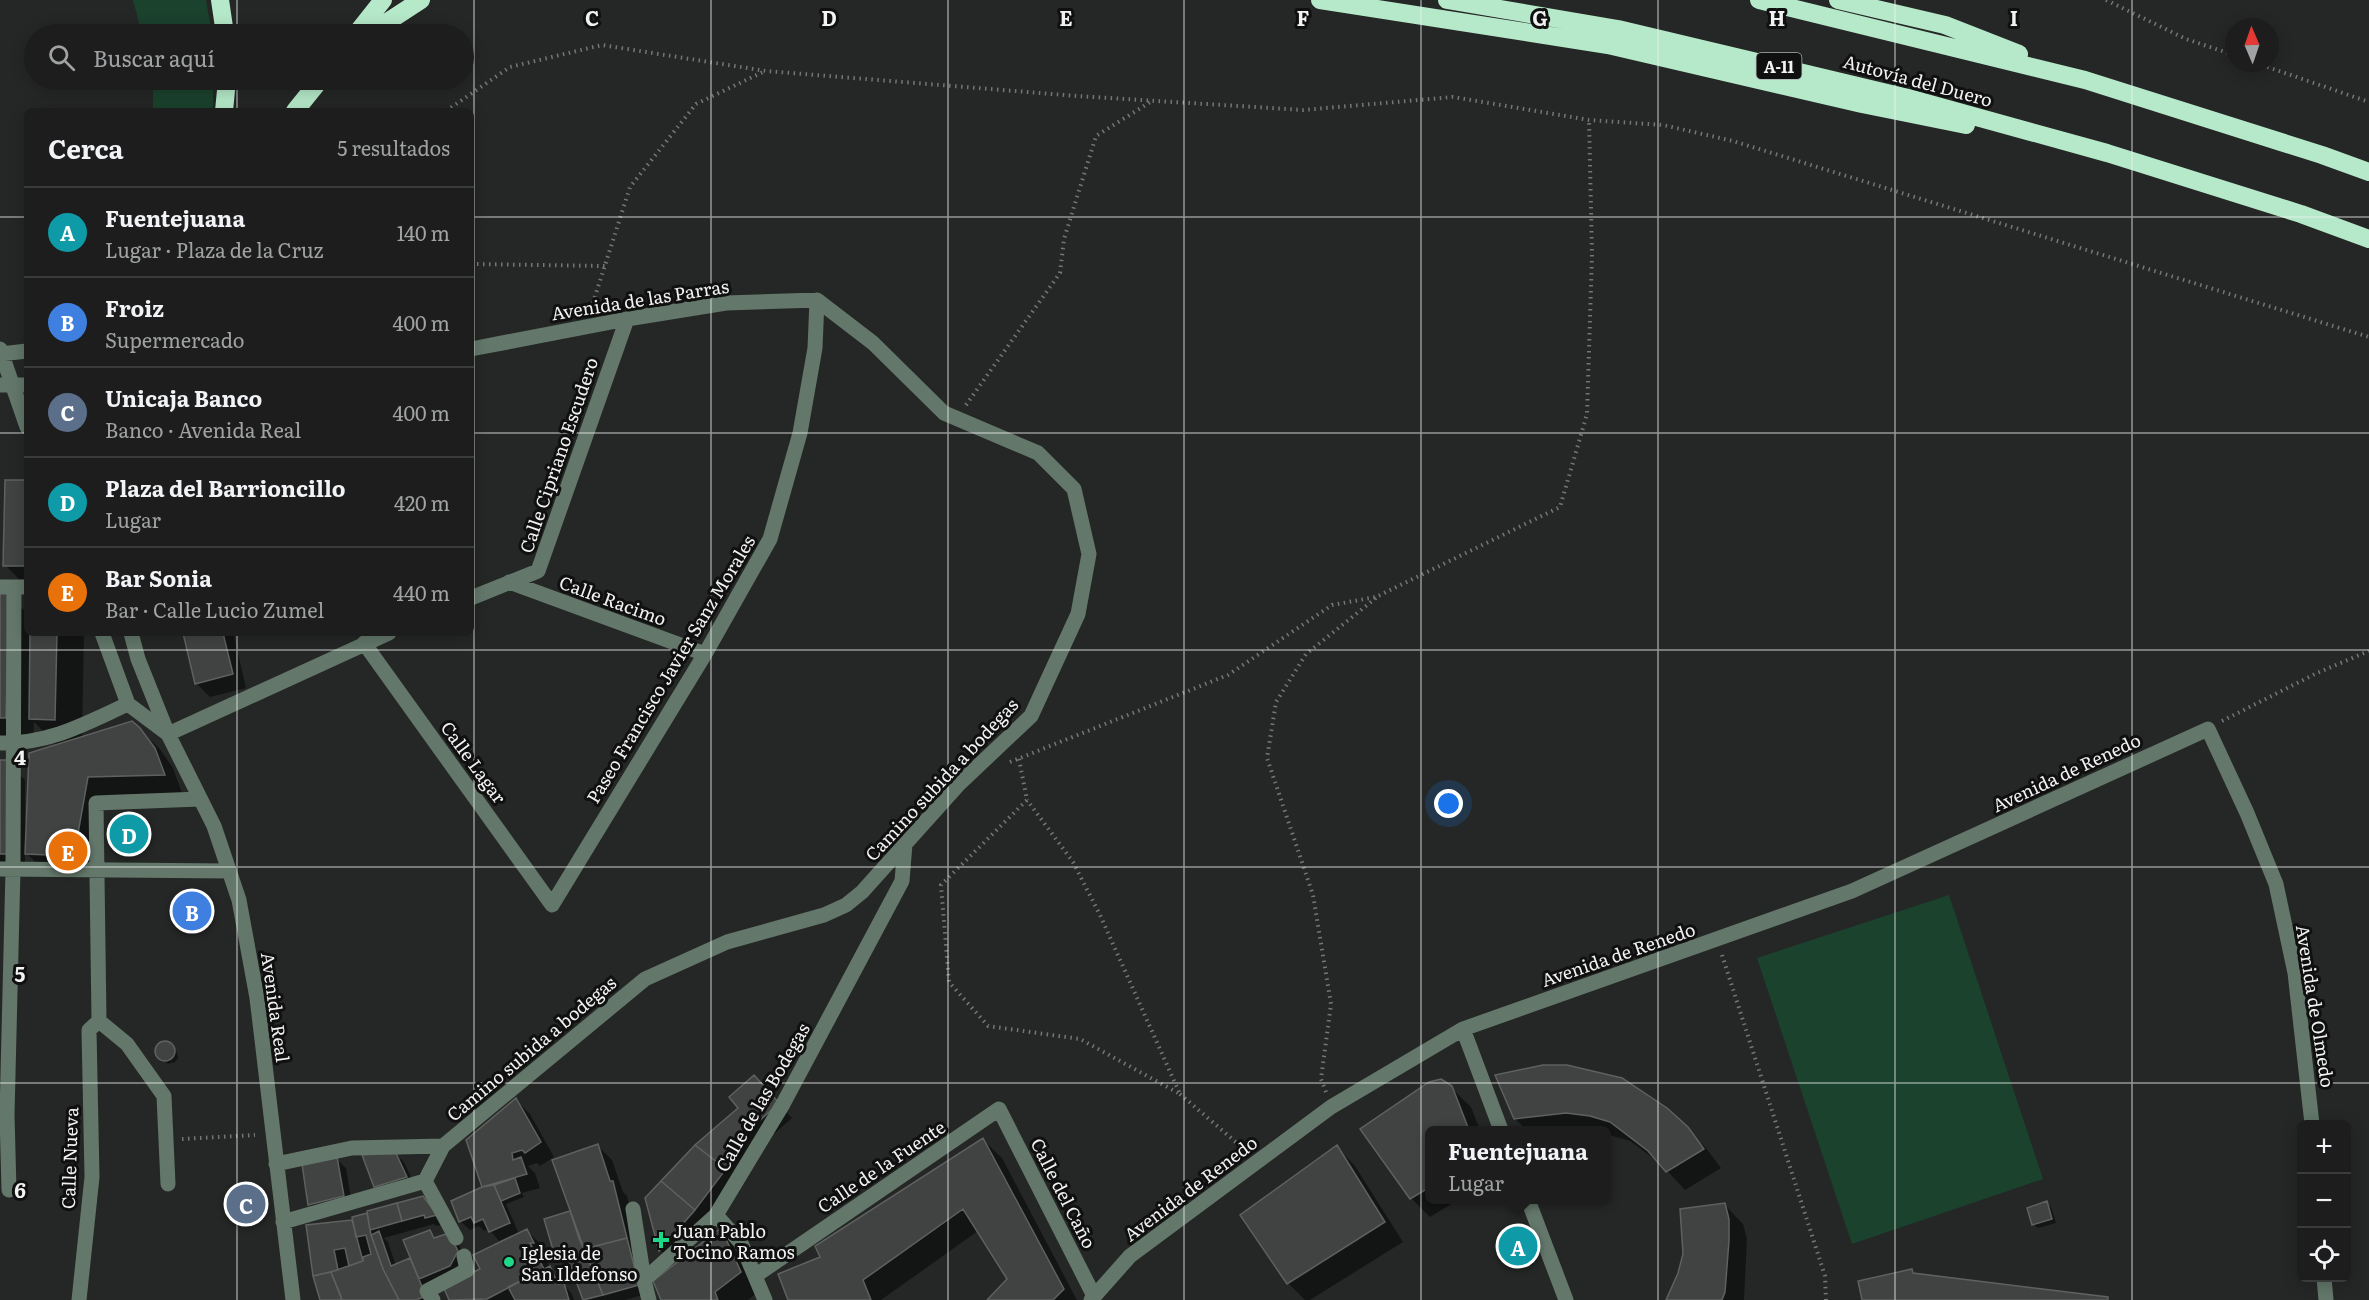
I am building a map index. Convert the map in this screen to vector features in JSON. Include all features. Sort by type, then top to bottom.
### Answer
[{"type":"highway","points":[[220,0],[224,24]]},
{"type":"highway","points":[[364,24],[383,0]]},
{"type":"highway","points":[[385,24],[422,0]]},
{"type":"highway","points":[[1320,0],[1608,45],[1862,104],[2107,153]]},
{"type":"highway","name":"Autovía del Duero","points":[[1447,0],[1618,29],[1908,98],[2107,153],[2301,214],[2369,239]]},
{"type":"highway","points":[[1759,0],[2085,80],[2369,172]]},
{"type":"highway","points":[[1838,0],[1945,24],[2085,80]]},
{"type":"highway","points":[[224,108],[226,90]]},
{"type":"highway","points":[[297,108],[312,90]]},
{"type":"street","name":"Camino subida a bodegas","points":[[443,1146],[645,979],[727,942],[824,915],[846,905],[862,892],[959,784],[1031,716],[1078,614],[1089,554],[1074,489],[1038,453],[944,413],[873,343],[817,300]]},
{"type":"street","name":"Avenida de las Parras","points":[[474,348],[627,319],[726,303],[817,300]]},
{"type":"street","name":"Paseo Francisco Javier Sanz Morales","points":[[552,905],[705,654],[770,539],[800,434],[815,348],[817,300]]},
{"type":"street","name":"Calle Cipriano Escudero","points":[[474,597],[538,571],[627,319]]},
{"type":"street","points":[[24,351],[0,352],[24,418]]},
{"type":"street","name":"Calle Racimo","points":[[509,582],[705,654]]},
{"type":"street","points":[[9,1190],[3,1115],[7,743],[14,587]]},
{"type":"street","points":[[103,636],[128,704],[168,734],[369,639]]},
{"type":"street","name":"Avenida Real","points":[[132,636],[138,659],[168,734],[214,826],[239,900],[257,998],[293,1300]]},
{"type":"street","name":"Calle Lagar","points":[[369,639],[552,905]]},
{"type":"street","points":[[7,743],[61,735],[128,704]]},
{"type":"street","name":"Avenida de Renedo","points":[[1093,1298],[1130,1256],[1331,1107],[1463,1029],[1852,891],[2208,729]]},
{"type":"street","name":"Avenida de Olmedo","points":[[2208,729],[2247,813],[2276,884],[2295,973],[2311,1120]]},
{"type":"street","points":[[168,1184],[164,1096],[127,1044],[99,1021],[95,870],[96,803],[200,799]]},
{"type":"street","name":"Calle de las Bodegas","points":[[644,1280],[716,1215],[783,1104],[902,881],[905,844]]},
{"type":"street","points":[[7,869],[229,871]]},
{"type":"street","name":"Calle Nueva","points":[[79,1300],[92,1177],[88,1030],[99,1021]]},
{"type":"street","points":[[1463,1029],[1499,1126]]},
{"type":"street","name":"Calle de la Fuente","points":[[754,1276],[999,1109]]},
{"type":"street","name":"Calle del Caño","points":[[999,1109],[1093,1298]]},
{"type":"street","points":[[276,1164],[352,1148],[443,1146],[425,1181],[283,1222]]},
{"type":"street","points":[[425,1181],[456,1238]]},
{"type":"street","points":[[1530,1204],[1566,1300]]},
{"type":"street","points":[[633,1209],[649,1300]]},
{"type":"street","points":[[716,1215],[741,1243],[765,1300]]},
{"type":"street","points":[[433,1300],[427,1291],[467,1270],[464,1256]]},
{"type":"street","points":[[2324,1282],[2326,1300]]},
{"type":"path","points":[[2106,0],[2186,39],[2225,52]]},
{"type":"path","points":[[450,108],[510,67],[602,45],[766,71],[1153,101],[1303,110],[1453,97],[1589,120],[1663,125],[1733,141],[2369,337]]},
{"type":"path","points":[[585,327],[630,187],[696,104],[766,71]]},
{"type":"path","points":[[2279,71],[2369,102]]},
{"type":"path","points":[[956,418],[1060,273],[1064,239],[1096,136],[1153,101]]},
{"type":"path","points":[[1331,1107],[1321,1079],[1331,1004],[1313,895],[1267,758],[1276,702],[1306,654],[1376,597],[1560,507],[1587,414],[1592,255],[1589,120]]},
{"type":"path","points":[[474,264],[605,266]]},
{"type":"path","points":[[1000,766],[1228,675],[1332,605],[1376,597]]},
{"type":"path","points":[[2208,729],[2317,673],[2369,651]]},
{"type":"path","points":[[1019,759],[1027,800],[1073,862],[1100,915],[1180,1094]]},
{"type":"path","points":[[1027,800],[941,885],[949,982],[988,1026],[1080,1039],[1180,1094],[1257,1161]]},
{"type":"path","points":[[1717,940],[1825,1276],[1826,1300]]},
{"type":"path","points":[[166,1140],[273,1134]]},
{"type":"green space","points":[[133,0],[206,0],[210,24],[139,24]]},
{"type":"green space","points":[[153,90],[213,90],[213,108],[153,108]]},
{"type":"green space","points":[[1949,895],[2043,1179],[1852,1244],[1757,958]]},
{"type":"building","points":[[5,480],[24,480],[24,566],[3,566]]},
{"type":"building","points":[[0,592],[9,593],[6,718],[0,718]]},
{"type":"building","points":[[30,636],[57,636],[55,720],[29,719]]},
{"type":"building","points":[[184,636],[224,636],[233,674],[195,684]]},
{"type":"building","points":[[132,721],[155,748],[165,775],[88,777],[74,856],[25,854],[29,753]]},
{"type":"building","points":[[0,760],[7,760],[7,854],[0,854]]},
{"type":"building","points":[[165,1041],[172,1044],[175,1051],[172,1058],[165,1061],[158,1058],[155,1051],[158,1044]]},
{"type":"building","points":[[1543,1065],[1567,1065],[1622,1078],[1667,1108],[1688,1127],[1704,1149],[1666,1172],[1648,1151],[1610,1122],[1590,1116],[1566,1113],[1514,1119],[1495,1075]]},
{"type":"building","points":[[754,1075],[779,1103],[745,1134],[744,1145],[726,1169],[695,1145],[738,1108],[729,1097]]},
{"type":"building","points":[[1441,1079],[1452,1086],[1467,1126],[1425,1126],[1425,1190],[1410,1199],[1360,1129],[1429,1082]]},
{"type":"building","points":[[516,1098],[541,1142],[525,1153],[522,1150],[512,1153],[513,1160],[521,1157],[527,1174],[482,1187],[466,1140]]},
{"type":"building","points":[[983,1138],[1064,1289],[1053,1300],[987,1300],[1007,1279],[963,1209],[863,1280],[871,1300],[788,1300],[778,1274],[820,1257],[815,1246]]},
{"type":"building","points":[[598,1144],[610,1181],[613,1181],[627,1238],[584,1249],[552,1160]]},
{"type":"building","points":[[695,1145],[726,1169],[695,1210],[661,1181]]},
{"type":"building","points":[[1337,1145],[1385,1222],[1287,1284],[1240,1215]]},
{"type":"building","points":[[395,1151],[407,1177],[374,1187],[362,1155]]},
{"type":"building","points":[[337,1157],[344,1196],[308,1205],[302,1164]]},
{"type":"building","points":[[515,1178],[520,1193],[501,1201],[494,1185]]},
{"type":"building","points":[[661,1181],[695,1210],[659,1251],[645,1198]]},
{"type":"building","points":[[494,1185],[510,1223],[489,1232],[483,1219],[474,1223],[471,1217],[459,1222],[451,1201],[482,1187]]},
{"type":"building","points":[[423,1196],[437,1215],[425,1218],[424,1215],[402,1221],[397,1203]]},
{"type":"building","points":[[2047,1201],[2052,1219],[2032,1225],[2027,1208]]},
{"type":"building","points":[[397,1203],[402,1221],[370,1230],[367,1211]]},
{"type":"building","points":[[1725,1203],[1729,1219],[1729,1241],[1725,1292],[1722,1300],[1666,1300],[1678,1273],[1683,1254],[1680,1209]]},
{"type":"building","points":[[570,1211],[603,1295],[583,1300],[563,1246],[553,1250],[544,1219]]},
{"type":"building","points":[[367,1213],[371,1235],[383,1269],[399,1300],[342,1300],[331,1272],[363,1261],[363,1257],[371,1254],[366,1235],[356,1237],[352,1217]]},
{"type":"building","points":[[352,1220],[363,1261],[349,1266],[345,1248],[334,1250],[338,1270],[313,1276],[306,1225]]},
{"type":"building","points":[[721,1228],[741,1272],[715,1292],[718,1300],[661,1300],[653,1281]]},
{"type":"building","name":"Iglesia de San Ildefonso","points":[[527,1229],[534,1243],[530,1243],[544,1269],[487,1299],[449,1300],[443,1286],[480,1269],[473,1255]]},
{"type":"building","points":[[430,1230],[434,1238],[449,1233],[458,1251],[450,1266],[419,1279],[403,1240]]},
{"type":"building","points":[[379,1231],[391,1266],[410,1258],[426,1296],[416,1300],[399,1300],[383,1269],[371,1235]]},
{"type":"building","points":[[627,1238],[639,1285],[603,1295],[584,1249]]},
{"type":"building","points":[[550,1266],[558,1284],[564,1283],[569,1300],[515,1300],[508,1287]]},
{"type":"building","points":[[1912,1269],[1913,1273],[2108,1297],[2108,1300],[1862,1300],[1858,1281]]},
{"type":"building","points":[[331,1272],[342,1300],[320,1300],[313,1276]]},
{"type":"place","name":"Plaza del Barrioncillo","points":[[129,834]]},
{"type":"place","name":"Bar Sonia","points":[[68,851]]},
{"type":"place","name":"Froiz","points":[[192,911]]},
{"type":"place","name":"Unicaja Banco","points":[[246,1204]]},
{"type":"place","name":"Juan Pablo Tocino Ramos","points":[[661,1240]]},
{"type":"place","name":"Fuentejuana","points":[[1518,1246]]},
{"type":"place","name":"Iglesia de San Ildefonso","points":[[509,1262]]}]
